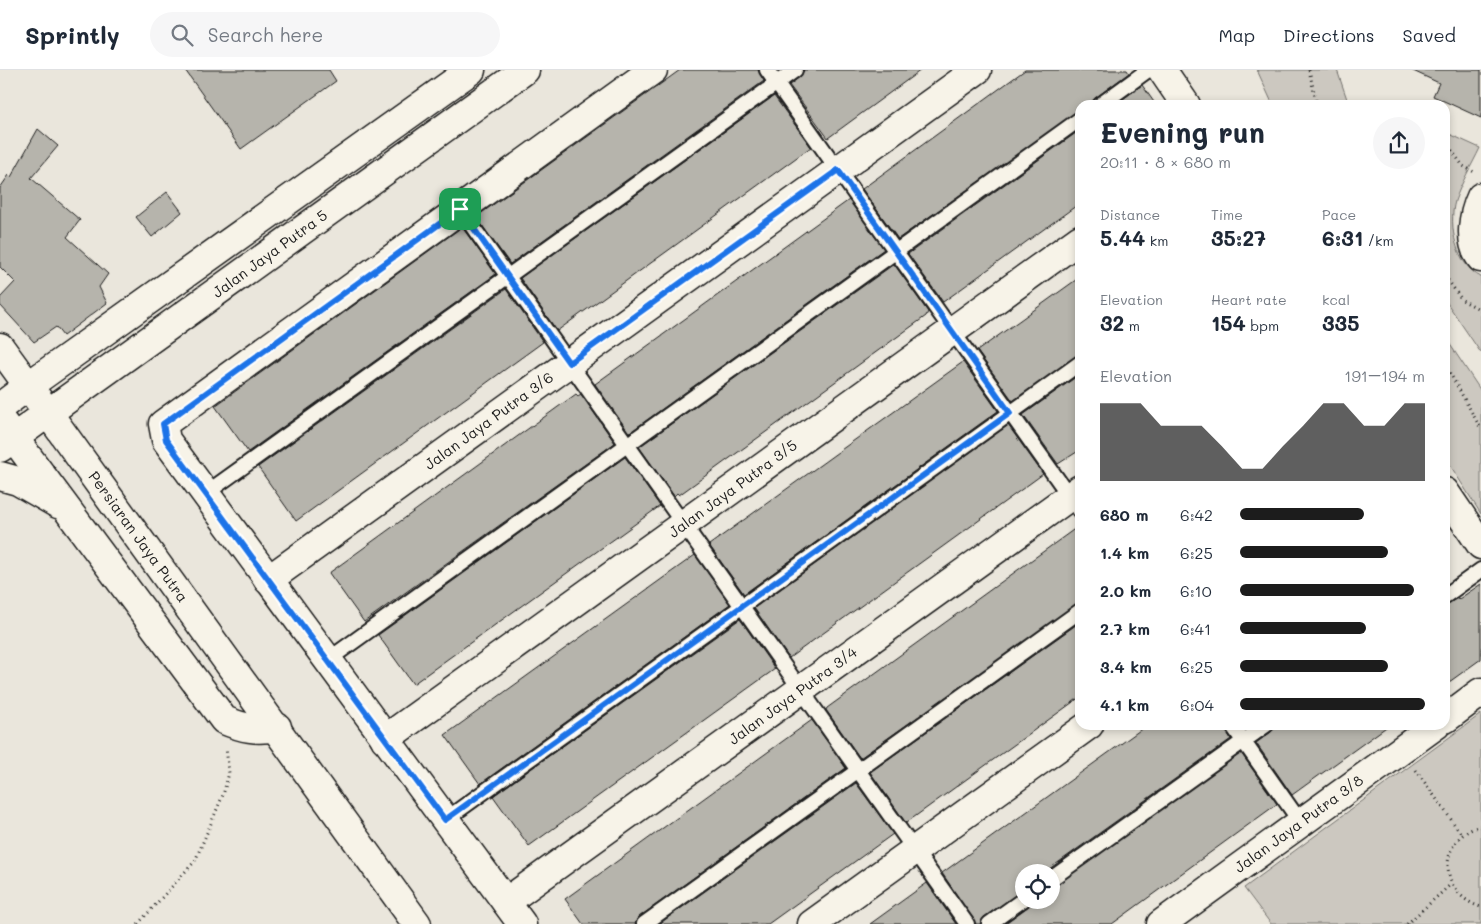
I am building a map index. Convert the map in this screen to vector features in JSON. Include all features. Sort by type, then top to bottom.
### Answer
[{"type":"street","points":[[0,407],[471,70]]},
{"type":"street","name":"Jalan Jaya Putra 5","points":[[5,435],[48,413],[525,70]]},
{"type":"street","points":[[522,924],[166,440],[163,424],[653,70]]},
{"type":"street","name":"Jalan Jaya Putra 3/6","points":[[268,580],[977,70]]},
{"type":"street","points":[[1162,70],[1183,100]]},
{"type":"street","points":[[1479,201],[1472,235],[1481,258]]},
{"type":"street","name":"Jalan Jaya Putra 3/5","points":[[386,739],[1075,243]]},
{"type":"street","name":"Persiaran Jaya Putra","points":[[0,347],[417,924]]},
{"type":"street","points":[[5,435],[69,512],[224,720],[243,728],[259,730],[277,728]]},
{"type":"street","points":[[0,476],[18,480],[69,512]]},
{"type":"street","name":"Jalan Jaya Putra 3/4","points":[[506,902],[801,690],[1075,500]]},
{"type":"street","points":[[1450,500],[1481,546]]},
{"type":"street","points":[[1450,714],[1481,692]]},
{"type":"street","points":[[812,924],[1081,730]]},
{"type":"street","name":"Jalan Jaya Putra 3/8","points":[[1161,924],[1429,730]]},
{"type":"lane","points":[[767,70],[1010,413],[1075,496]]},
{"type":"lane","points":[[205,494],[795,70]]},
{"type":"lane","points":[[1107,100],[1148,70]]},
{"type":"lane","points":[[328,660],[1075,123]]},
{"type":"lane","points":[[460,209],[967,924]]},
{"type":"lane","points":[[445,820],[1075,367]]},
{"type":"lane","points":[[1450,592],[1481,570]]},
{"type":"lane","points":[[644,924],[1075,614]]},
{"type":"lane","points":[[1235,730],[1301,823]]},
{"type":"lane","points":[[1060,873],[1259,730]]},
{"type":"lane","points":[[989,924],[1015,905]]},
{"type":"path","points":[[1309,70],[1316,100]]},
{"type":"path","points":[[1450,148],[1463,166],[1481,175]]},
{"type":"path","points":[[1450,283],[1462,300],[1481,310]]},
{"type":"path","points":[[1450,373],[1481,429]]},
{"type":"path","points":[[138,924],[195,862],[223,795],[228,773],[224,720]]},
{"type":"path","points":[[1402,750],[1462,835]]},
{"type":"path","points":[[1481,826],[1462,835],[1454,844],[1449,854],[1449,878],[1462,898],[1481,907]]},
{"type":"path","points":[[1407,924],[1450,885]]},
{"type":"shaded area","points":[[1257,70],[1337,70],[1347,100],[1271,100]]},
{"type":"shaded area","points":[[1450,134],[1480,148],[1457,194],[1453,211],[1453,222],[1456,244],[1465,264],[1481,277],[1481,353],[1450,307]]},
{"type":"shaded area","points":[[1450,344],[1481,391],[1481,514],[1450,465]]},
{"type":"shaded area","points":[[1481,714],[1481,924],[1271,924],[1244,888]]},
{"type":"building","points":[[185,70],[329,70],[336,81],[241,149]]},
{"type":"building","points":[[680,70],[758,70],[764,81],[510,264],[476,217]]},
{"type":"building","points":[[804,70],[921,70],[828,138],[789,85],[800,77]]},
{"type":"building","points":[[1025,70],[1127,70],[1129,73],[1094,100],[1075,100],[1075,114],[898,239],[862,189]]},
{"type":"building","points":[[1411,70],[1481,70],[1481,118],[1450,104],[1450,100],[1442,100],[1433,96],[1439,83]]},
{"type":"building","points":[[1142,85],[1152,100],[1122,100]]},
{"type":"building","points":[[774,96],[811,147],[557,331],[520,278]]},
{"type":"building","points":[[38,129],[58,146],[31,178],[80,220],[67,237],[108,274],[99,287],[107,303],[63,336],[56,327],[34,342],[0,305],[0,298],[15,282],[0,267],[0,188],[9,175],[11,177]]},
{"type":"building","points":[[1075,134],[1075,207],[943,302],[908,254]]},
{"type":"building","points":[[167,192],[182,212],[152,237],[136,217]]},
{"type":"building","points":[[849,200],[884,249],[629,433],[595,384]]},
{"type":"building","points":[[462,227],[496,274],[248,452],[215,406]]},
{"type":"building","points":[[894,264],[928,312],[926,316],[679,495],[677,493],[674,496],[639,447]]},
{"type":"building","points":[[1075,281],[1075,358],[1013,401],[977,351]]},
{"type":"building","points":[[506,289],[543,342],[296,521],[258,467]]},
{"type":"building","points":[[963,362],[998,411],[744,594],[709,545]]},
{"type":"building","points":[[1075,378],[1075,453],[1058,464],[1023,415]]},
{"type":"building","points":[[576,394],[578,396],[581,394],[615,443],[364,622],[329,573]]},
{"type":"building","points":[[1008,425],[1043,474],[789,658],[754,608]]},
{"type":"building","points":[[625,457],[660,506],[413,684],[378,635]]},
{"type":"building","points":[[1075,529],[1075,606],[860,758],[826,710]]},
{"type":"building","points":[[695,555],[730,604],[480,784],[445,735]]},
{"type":"building","points":[[1481,584],[1481,659],[1450,681],[1450,602],[1459,599]]},
{"type":"building","points":[[740,619],[775,669],[529,846],[493,796]]},
{"type":"building","points":[[1075,626],[1075,701],[906,823],[870,772]]},
{"type":"building","points":[[812,720],[846,768],[639,917],[635,924],[583,924],[565,899]]},
{"type":"building","points":[[1140,730],[1226,730],[1231,739],[1056,864],[1015,864],[1015,896],[984,917],[980,924],[976,924],[942,873]]},
{"type":"building","points":[[1272,730],[1382,730],[1292,795],[1256,743]]},
{"type":"building","points":[[1241,753],[1277,804],[1112,924],[1004,924],[1025,909],[1060,909],[1060,882]]},
{"type":"building","points":[[856,783],[893,834],[768,924],[659,924]]},
{"type":"building","points":[[927,883],[956,924],[870,924],[913,893]]},
{"type":"route","points":[[838,170],[1010,413],[445,820],[166,440],[163,424],[460,209],[569,363],[838,170]]}]
